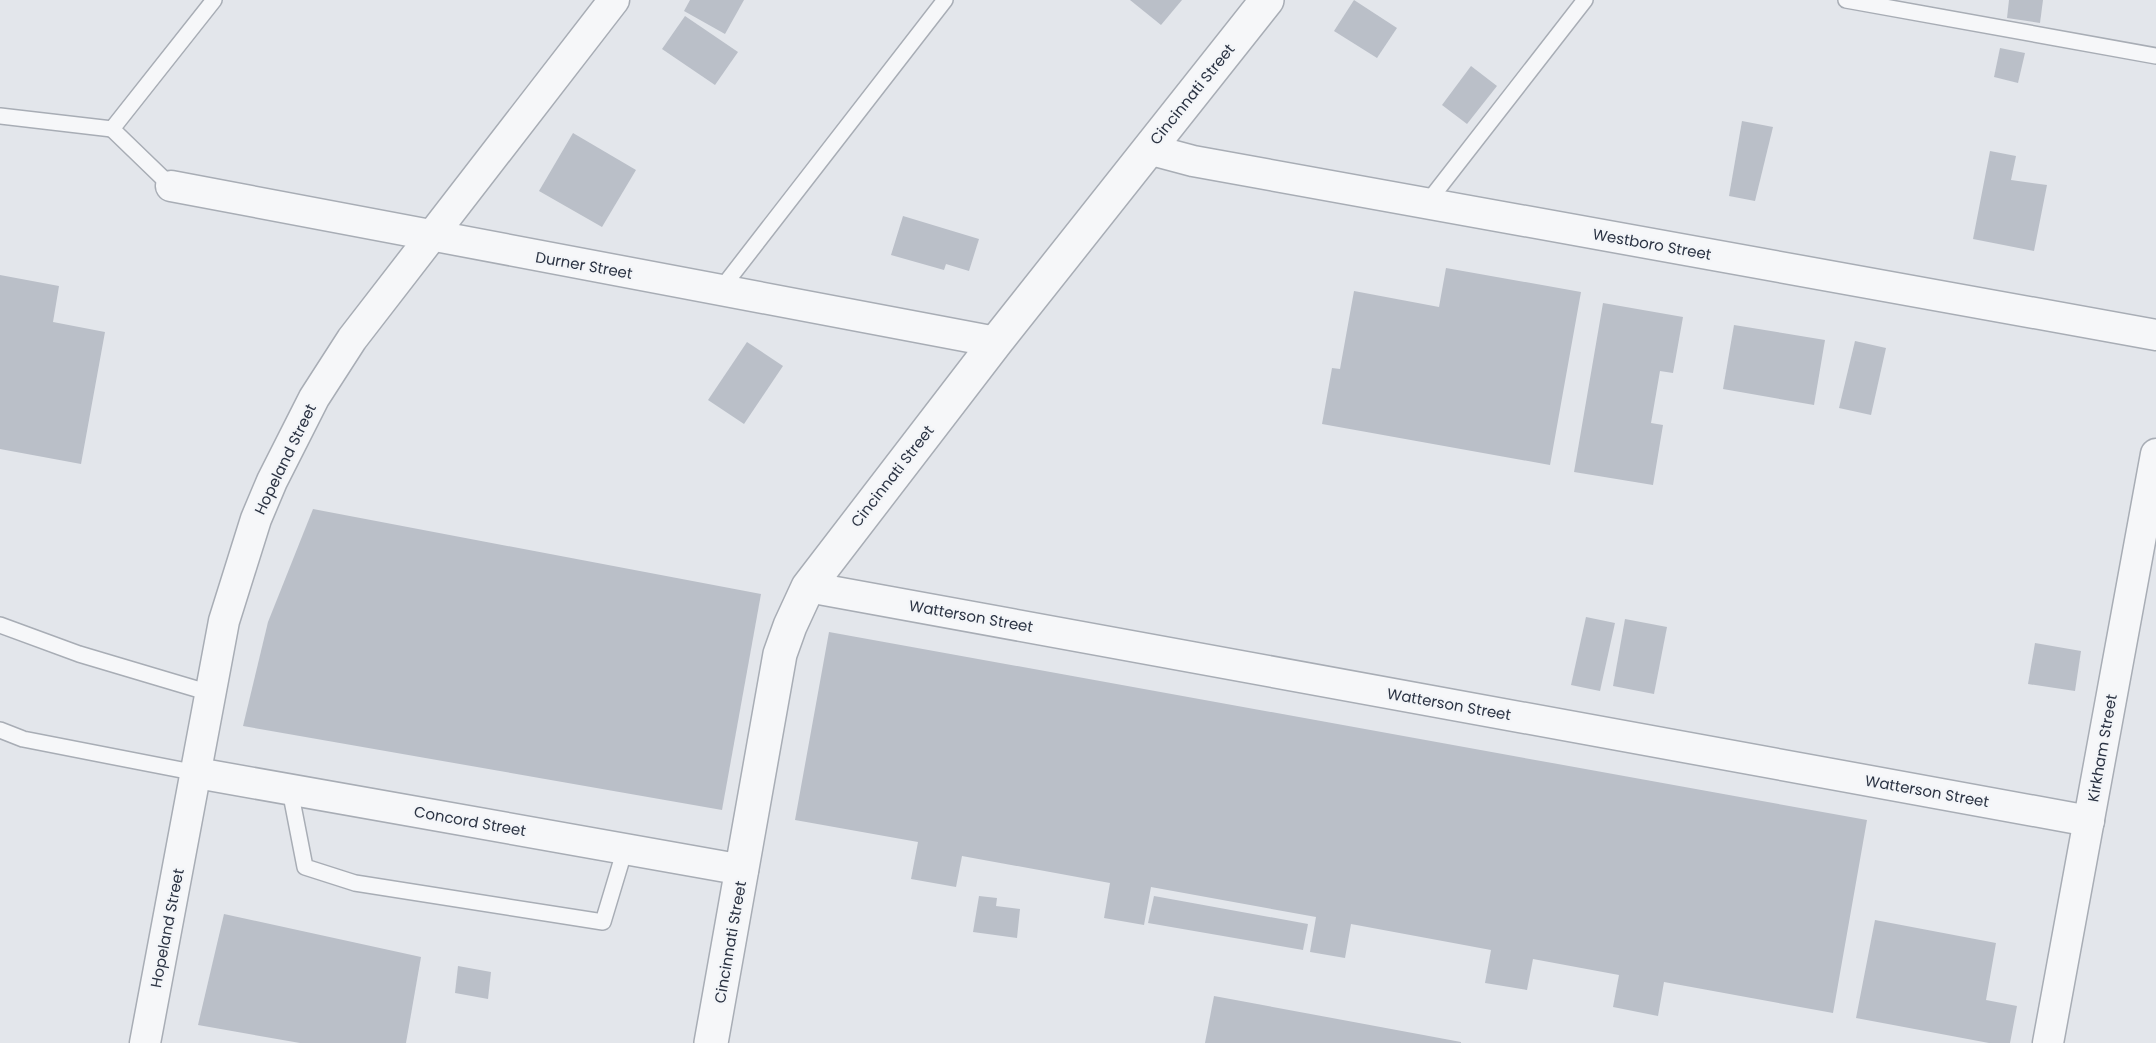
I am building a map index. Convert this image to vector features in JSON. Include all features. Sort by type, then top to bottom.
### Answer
[{"type":"street","name":"Hopeland Street","points":[[146,1043],[224,621],[256,519],[272,481],[314,398],[352,339],[614,0]]},
{"type":"street","name":"Cincinnati Street","points":[[711,1043],[780,654],[808,587],[996,342],[1267,0]]},
{"type":"street","name":"Westboro Street","points":[[1148,149],[1193,161],[2156,335]]},
{"type":"street","name":"Durner Street","points":[[171,186],[429,237],[720,289],[996,342]]},
{"type":"street","name":"Kirkham Street","points":[[2048,1043],[2156,454]]},
{"type":"street","name":"Watterson Street","points":[[808,587],[2089,821]]},
{"type":"street","name":"Concord Street","points":[[197,773],[743,870]]},
{"type":"lane","points":[[112,129],[214,0]]},
{"type":"lane","points":[[720,289],[945,0]]},
{"type":"lane","points":[[1427,203],[1585,0]]},
{"type":"lane","points":[[1846,0],[2156,56]]},
{"type":"lane","points":[[0,116],[112,129],[171,186]]},
{"type":"lane","points":[[0,625],[99,661],[210,693]]},
{"type":"lane","points":[[0,730],[23,739],[197,773]]},
{"type":"lane","points":[[290,790],[305,867],[356,883],[603,922],[625,849]]},
{"type":"building","points":[[690,0],[744,0],[725,34],[684,11]]},
{"type":"building","points":[[1130,0],[1182,0],[1161,25]]},
{"type":"building","points":[[1354,0],[1397,28],[1377,58],[1334,31]]},
{"type":"building","points":[[2009,0],[2043,0],[2040,23],[2007,18]]},
{"type":"building","points":[[685,16],[738,52],[715,85],[662,49]]},
{"type":"building","points":[[2000,48],[2025,53],[2018,83],[1994,77]]},
{"type":"building","points":[[1471,66],[1497,86],[1467,124],[1442,105]]},
{"type":"building","points":[[1742,121],[1773,127],[1755,201],[1729,196]]},
{"type":"building","points":[[573,133],[636,170],[602,227],[539,191]]},
{"type":"building","points":[[1990,151],[2016,156],[2011,180],[2047,185],[2034,251],[1973,239]]},
{"type":"building","points":[[903,216],[979,239],[969,271],[946,264],[944,270],[891,255]]},
{"type":"building","points":[[1446,268],[1581,292],[1550,465],[1322,424],[1332,368],[1340,369],[1354,291],[1439,307]]},
{"type":"building","points":[[0,275],[59,286],[53,322],[105,332],[81,464],[0,449]]},
{"type":"building","points":[[1603,303],[1683,317],[1673,373],[1660,371],[1651,423],[1663,425],[1653,485],[1574,472]]},
{"type":"building","points":[[1734,325],[1825,340],[1814,405],[1723,389]]},
{"type":"building","points":[[1855,341],[1886,348],[1871,415],[1839,408]]},
{"type":"building","points":[[747,342],[783,366],[744,424],[708,400]]},
{"type":"building","points":[[313,509],[761,594],[722,810],[243,726],[268,622]]},
{"type":"building","points":[[1586,617],[1615,623],[1600,691],[1571,685]]},
{"type":"building","points":[[1625,619],[1667,627],[1654,694],[1613,686]]},
{"type":"building","points":[[829,632],[1867,820],[1833,1013],[1664,982],[1658,1016],[1613,1007],[1619,975],[1533,959],[1527,990],[1485,983],[1491,950],[1351,924],[1345,958],[1310,952],[1316,917],[1151,887],[1144,925],[1104,918],[1110,883],[962,856],[956,887],[911,879],[918,842],[795,820]]},
{"type":"building","points":[[2035,643],[2081,651],[2075,691],[2028,684]]},
{"type":"building","points":[[979,896],[997,898],[996,906],[1020,909],[1017,938],[973,932]]},
{"type":"building","points":[[1154,896],[1308,924],[1303,950],[1148,923]]},
{"type":"building","points":[[224,914],[421,957],[406,1043],[300,1043],[198,1025]]},
{"type":"building","points":[[1875,920],[1996,943],[1986,1000],[2017,1006],[2010,1043],[1989,1043],[1856,1018]]},
{"type":"building","points":[[458,966],[491,972],[488,999],[455,993]]},
{"type":"building","points":[[1214,996],[1461,1042],[1461,1043],[1205,1043]]}]
